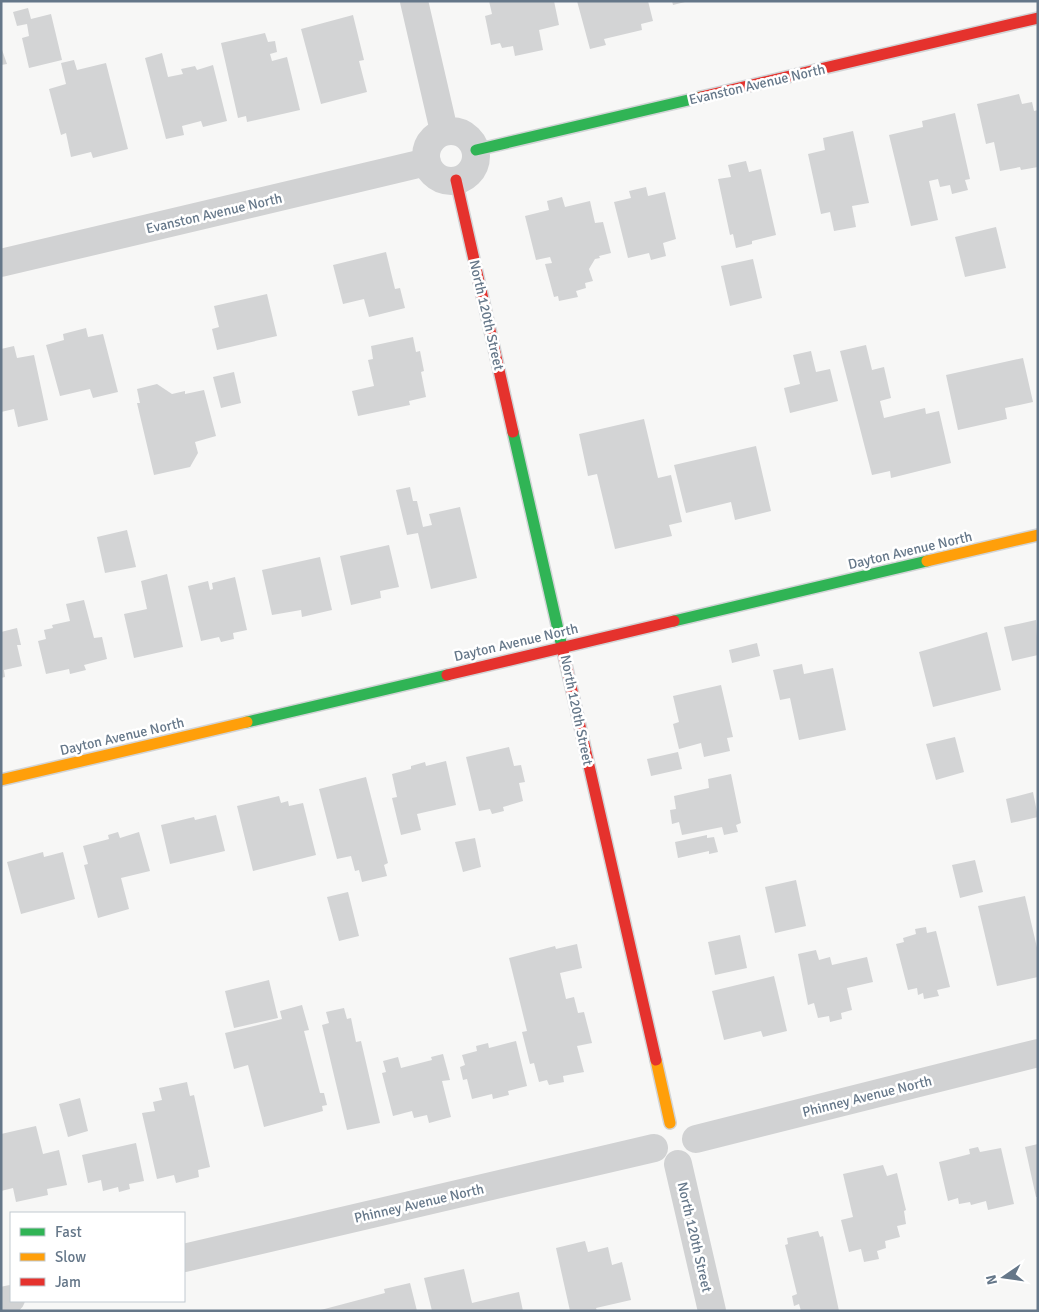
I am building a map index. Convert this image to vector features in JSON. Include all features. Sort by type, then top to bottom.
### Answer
[{"type":"street","points":[[414,1],[444,131]]},
{"type":"street","name":"Evanston Avenue North","points":[[476,150],[1038,18]]},
{"type":"street","points":[[444,131],[459,132],[467,136],[476,150],[473,167],[468,174],[456,180],[444,180],[436,176],[427,162],[428,147],[431,140],[444,131]]},
{"type":"street","name":"Evanston Avenue North","points":[[1,263],[427,162]]},
{"type":"street","name":"North 120th Street","points":[[456,180],[670,1122]]},
{"type":"street","name":"Dayton Avenue North","points":[[1,780],[1038,535]]},
{"type":"street","name":"Phinney Avenue North","points":[[696,1139],[1038,1053]]},
{"type":"street","points":[[670,1122],[683,1124],[693,1132],[696,1139],[694,1153],[690,1159],[678,1164],[668,1164],[662,1160],[654,1148],[655,1135],[670,1122]]},
{"type":"street","name":"Phinney Avenue North","points":[[185,1258],[654,1148]]},
{"type":"street","name":"North 120th Street","points":[[678,1164],[712,1311]]},
{"type":"building","points":[[489,1],[554,1],[559,25],[539,30],[543,50],[515,56],[513,46],[502,48],[500,43],[491,45],[485,16],[492,14]]},
{"type":"building","points":[[577,1],[648,1],[653,21],[641,24],[642,30],[604,39],[606,45],[590,49]]},
{"type":"building","points":[[672,1],[685,1],[685,2],[673,5]]},
{"type":"building","points":[[28,8],[31,19],[51,14],[62,60],[29,68],[22,38],[29,36],[27,24],[17,26],[13,12]]},
{"type":"building","points":[[353,15],[364,60],[359,61],[367,92],[321,104],[301,29]]},
{"type":"building","points":[[265,33],[268,42],[275,41],[277,52],[270,54],[272,61],[287,57],[300,110],[247,122],[246,116],[238,118],[221,43]]},
{"type":"building","points":[[1,47],[7,64],[1,65]]},
{"type":"building","points":[[162,53],[168,77],[183,74],[181,69],[195,66],[197,70],[213,65],[227,121],[203,127],[201,121],[182,126],[184,135],[166,139],[145,58]]},
{"type":"building","points":[[74,60],[77,70],[106,63],[128,149],[93,158],[91,152],[71,157],[66,133],[61,135],[49,89],[66,84],[61,63]]},
{"type":"building","points":[[1019,94],[1022,104],[1032,102],[1034,111],[1038,110],[1038,167],[1021,170],[1020,167],[1000,171],[994,142],[986,144],[977,104]]},
{"type":"building","points":[[955,113],[970,179],[965,180],[968,190],[952,194],[950,185],[940,187],[938,179],[929,181],[938,220],[911,226],[889,135],[923,127],[922,121]]},
{"type":"building","points":[[853,131],[869,203],[852,206],[856,227],[834,231],[830,212],[821,214],[808,154],[825,150],[823,138]]},
{"type":"building","points":[[746,161],[749,172],[761,169],[776,235],[752,241],[752,244],[736,248],[733,234],[730,235],[718,179],[731,177],[728,165]]},
{"type":"building","points":[[646,187],[648,196],[665,192],[676,239],[663,243],[666,256],[651,260],[649,253],[628,258],[614,202],[631,198],[629,191]]},
{"type":"building","points":[[562,197],[565,207],[590,201],[595,223],[603,222],[611,253],[595,259],[589,269],[593,281],[585,283],[586,288],[576,291],[578,297],[559,301],[558,296],[554,297],[545,264],[552,263],[550,257],[536,260],[525,216],[549,210],[547,201]]},
{"type":"building","points":[[996,227],[1006,268],[965,277],[955,237]]},
{"type":"building","points":[[386,252],[395,289],[400,288],[405,308],[369,317],[364,299],[343,304],[333,265]]},
{"type":"building","points":[[753,259],[762,298],[730,306],[721,266]]},
{"type":"building","points":[[267,294],[277,336],[217,350],[212,329],[219,327],[214,306]]},
{"type":"building","points":[[86,328],[88,337],[103,334],[118,392],[93,398],[90,389],[60,396],[46,345],[64,340],[63,334]]},
{"type":"building","points":[[413,337],[416,352],[420,351],[424,371],[421,372],[426,397],[409,401],[410,405],[358,416],[352,391],[374,386],[368,360],[373,359],[371,346]]},
{"type":"building","points":[[866,345],[872,370],[884,367],[891,398],[880,401],[884,418],[925,408],[926,414],[939,411],[951,463],[891,478],[890,471],[872,475],[840,351]]},
{"type":"building","points":[[14,346],[17,358],[34,355],[48,420],[18,427],[14,409],[1,412],[1,349]]},
{"type":"building","points":[[811,351],[816,372],[830,369],[838,401],[790,413],[784,388],[800,384],[793,355]]},
{"type":"building","points":[[1023,358],[1033,402],[1005,408],[1007,419],[958,430],[946,375]]},
{"type":"building","points":[[234,372],[241,403],[221,408],[213,377]]},
{"type":"building","points":[[157,384],[172,394],[185,391],[185,394],[204,390],[216,436],[195,442],[198,453],[190,467],[154,475],[137,403],[140,403],[137,389]]},
{"type":"building","points":[[644,419],[658,478],[671,475],[682,522],[669,525],[672,536],[615,549],[597,474],[588,476],[579,434]]},
{"type":"building","points":[[756,446],[771,511],[735,520],[731,502],[686,513],[674,465]]},
{"type":"building","points":[[410,487],[413,501],[417,501],[423,527],[432,525],[429,514],[460,507],[477,578],[431,589],[418,533],[407,535],[396,490]]},
{"type":"building","points":[[127,530],[136,567],[105,573],[97,537]]},
{"type":"building","points":[[389,545],[399,587],[380,591],[381,598],[351,605],[340,556]]},
{"type":"building","points":[[320,557],[332,610],[302,617],[301,610],[272,615],[262,570]]},
{"type":"building","points":[[167,574],[183,647],[134,658],[124,614],[147,609],[141,581]]},
{"type":"building","points":[[235,577],[247,630],[233,633],[234,639],[221,642],[219,637],[201,641],[188,586],[208,581],[210,590],[213,589],[212,583]]},
{"type":"building","points":[[84,600],[94,638],[102,637],[107,659],[84,665],[86,670],[70,674],[69,669],[46,674],[38,641],[46,639],[44,630],[53,628],[52,625],[70,621],[66,604]]},
{"type":"building","points":[[1036,620],[1038,655],[1012,661],[1004,627]]},
{"type":"building","points":[[17,628],[21,645],[17,645],[22,666],[4,670],[5,677],[1,678],[1,632]]},
{"type":"building","points":[[987,632],[1001,690],[933,707],[919,652]]},
{"type":"building","points":[[757,643],[760,656],[732,663],[729,650]]},
{"type":"building","points":[[802,664],[804,674],[833,668],[846,730],[799,740],[790,698],[780,700],[773,670]]},
{"type":"building","points":[[721,685],[733,737],[727,738],[730,751],[704,757],[701,743],[679,749],[673,724],[679,722],[673,696]]},
{"type":"building","points":[[955,737],[964,772],[936,780],[926,744]]},
{"type":"building","points":[[509,747],[514,766],[521,765],[525,782],[519,783],[523,801],[503,807],[504,811],[492,814],[490,809],[479,811],[466,757]]},
{"type":"building","points":[[678,752],[682,769],[651,776],[647,759]]},
{"type":"building","points":[[446,761],[456,805],[417,814],[421,830],[401,835],[392,798],[397,797],[392,774],[411,769],[411,766],[425,762],[426,766]]},
{"type":"building","points":[[731,774],[741,823],[736,825],[738,832],[724,835],[722,827],[682,835],[679,822],[672,824],[670,810],[676,809],[674,796],[709,788],[708,779]]},
{"type":"building","points":[[366,777],[388,863],[384,865],[387,876],[362,882],[359,870],[355,871],[351,856],[337,859],[319,789]]},
{"type":"building","points":[[1033,792],[1038,817],[1011,823],[1006,799]]},
{"type":"building","points":[[279,796],[281,803],[288,801],[289,806],[303,803],[316,855],[253,871],[237,806]]},
{"type":"building","points":[[216,815],[225,851],[170,864],[161,825],[194,817],[195,820]]},
{"type":"building","points":[[118,832],[120,838],[139,832],[150,871],[121,878],[129,909],[98,918],[84,865],[88,864],[83,846],[109,839],[108,835]]},
{"type":"building","points":[[707,835],[707,838],[714,837],[718,852],[709,854],[709,851],[678,858],[675,842]]},
{"type":"building","points":[[475,838],[481,867],[463,872],[455,842]]},
{"type":"building","points":[[43,852],[44,857],[63,852],[75,899],[21,914],[7,862]]},
{"type":"building","points":[[975,860],[983,892],[960,898],[952,865]]},
{"type":"building","points":[[796,880],[806,926],[775,933],[765,887]]},
{"type":"building","points":[[348,892],[359,936],[339,941],[327,897]]},
{"type":"building","points":[[1025,896],[1038,952],[1038,977],[997,986],[978,906]]},
{"type":"building","points":[[926,927],[927,933],[936,931],[950,987],[937,990],[939,996],[924,999],[923,993],[918,995],[917,988],[908,990],[896,944],[904,942],[903,938],[916,934],[915,929]]},
{"type":"building","points":[[740,935],[747,968],[715,975],[708,942]]},
{"type":"building","points":[[577,944],[582,968],[560,973],[566,999],[574,997],[578,1013],[584,1012],[592,1043],[577,1046],[584,1072],[563,1076],[564,1082],[549,1085],[547,1080],[539,1082],[534,1063],[530,1064],[522,1032],[527,1031],[509,958],[555,946],[556,949]]},
{"type":"building","points":[[816,950],[819,960],[830,957],[832,965],[867,957],[873,982],[847,988],[852,1010],[841,1013],[842,1019],[830,1022],[829,1016],[818,1018],[814,1003],[808,1005],[798,954]]},
{"type":"building","points":[[774,976],[787,1031],[763,1037],[761,1031],[724,1040],[712,991]]},
{"type":"building","points":[[269,980],[278,1018],[234,1028],[225,991]]},
{"type":"building","points":[[302,1005],[309,1030],[304,1031],[320,1093],[324,1093],[327,1105],[322,1106],[323,1111],[264,1127],[248,1065],[234,1069],[225,1033],[282,1019],[280,1011]]},
{"type":"building","points":[[344,1008],[347,1019],[351,1018],[356,1042],[361,1041],[380,1123],[347,1130],[322,1025],[329,1023],[326,1012]]},
{"type":"building","points":[[516,1041],[527,1086],[508,1091],[509,1095],[493,1099],[492,1094],[472,1099],[467,1079],[463,1080],[460,1067],[465,1065],[462,1055],[477,1051],[476,1046],[488,1043],[489,1048]]},
{"type":"building","points":[[443,1054],[450,1080],[442,1081],[451,1117],[429,1123],[427,1115],[414,1118],[412,1111],[393,1116],[382,1073],[386,1072],[383,1061],[398,1057],[401,1068],[432,1060],[431,1057]]},
{"type":"building","points":[[187,1082],[190,1096],[194,1095],[210,1167],[198,1170],[199,1177],[176,1183],[174,1175],[157,1179],[142,1113],[155,1111],[153,1102],[162,1100],[159,1088]]},
{"type":"building","points":[[80,1098],[88,1131],[68,1137],[59,1104]]},
{"type":"building","points":[[36,1126],[43,1154],[59,1150],[67,1185],[47,1189],[48,1195],[16,1202],[13,1188],[1,1191],[1,1134]]},
{"type":"building","points":[[136,1143],[144,1181],[129,1184],[130,1189],[119,1192],[118,1187],[103,1191],[101,1180],[88,1183],[82,1155]]},
{"type":"building","points":[[1038,1144],[1038,1197],[1036,1197],[1025,1147]]},
{"type":"building","points":[[978,1147],[980,1152],[1001,1148],[1014,1204],[988,1210],[986,1201],[971,1205],[970,1202],[959,1204],[958,1198],[948,1201],[939,1162],[970,1154],[969,1149]]},
{"type":"building","points":[[883,1165],[887,1176],[897,1173],[906,1210],[904,1211],[906,1224],[897,1226],[900,1237],[885,1241],[886,1248],[877,1251],[879,1259],[864,1262],[861,1249],[849,1252],[841,1220],[853,1217],[843,1174]]},
{"type":"building","points":[[818,1231],[820,1237],[823,1236],[839,1311],[801,1311],[799,1304],[794,1306],[792,1296],[797,1294],[785,1245],[788,1244],[787,1238]]},
{"type":"building","points":[[585,1241],[588,1252],[608,1247],[612,1265],[622,1262],[631,1300],[596,1308],[597,1311],[570,1311],[556,1248]]},
{"type":"building","points":[[464,1269],[472,1303],[519,1292],[523,1311],[432,1311],[424,1278]]},
{"type":"building","points":[[410,1283],[417,1311],[317,1311],[385,1293],[384,1289]]},
{"type":"traffic: fast","points":[[476,150],[701,97]]},
{"type":"traffic: fast","points":[[513,432],[562,647]]},
{"type":"traffic: fast","points":[[674,621],[927,561]]},
{"type":"traffic: fast","points":[[247,722],[447,675]]},
{"type":"traffic: slow","points":[[927,561],[1038,535]]},
{"type":"traffic: slow","points":[[1,780],[247,722]]},
{"type":"traffic: slow","points":[[656,1060],[670,1123]]},
{"type":"traffic: jam","points":[[701,97],[1038,18]]},
{"type":"traffic: jam","points":[[456,180],[513,432]]},
{"type":"traffic: jam","points":[[447,675],[674,621]]},
{"type":"traffic: jam","points":[[562,647],[656,1060]]}]
